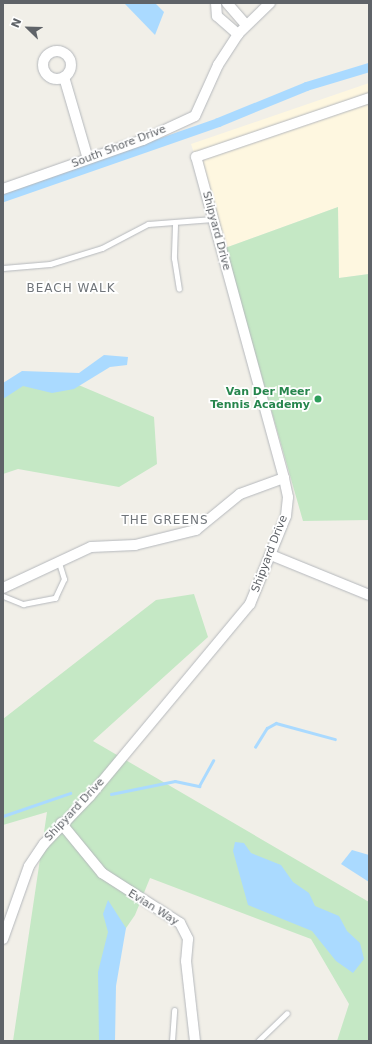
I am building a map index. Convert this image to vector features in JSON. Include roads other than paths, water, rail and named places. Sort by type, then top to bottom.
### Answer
[{"type":"street","points":[[216,3],[217,16],[238,34]]},
{"type":"street","points":[[227,3],[246,25]]},
{"type":"street","name":"South Shore Drive","points":[[3,189],[143,140],[195,116],[218,65],[238,34],[270,3]]},
{"type":"street","points":[[64,78],[88,159]]},
{"type":"street","name":"Shipyard Drive","points":[[3,939],[30,866],[61,823],[98,786],[250,604],[286,516],[288,497],[284,478],[196,157],[369,98]]},
{"type":"street","points":[[3,588],[91,547],[135,545],[196,530],[240,494],[284,478]]},
{"type":"street","points":[[271,555],[369,595]]},
{"type":"street","name":"Evian Way","points":[[61,823],[102,873],[180,923],[188,939],[186,961],[195,1041]]},
{"type":"lane","points":[[3,268],[50,264],[108,246],[148,224],[176,225],[212,219]]},
{"type":"lane","points":[[176,225],[174,258],[179,289]]},
{"type":"lane","points":[[3,596],[23,604],[54,598],[64,579],[59,563]]},
{"type":"lane","points":[[172,1041],[174,1010]]},
{"type":"lane","points":[[258,1041],[287,1013]]},
{"type":"water","points":[[124,3],[155,3],[164,12],[155,35]]},
{"type":"water","points":[[104,355],[128,357],[127,365],[110,367],[74,389],[52,393],[23,386],[3,399],[3,383],[22,371],[79,373]]},
{"type":"water","points":[[235,842],[244,843],[251,853],[281,865],[293,882],[309,893],[315,906],[339,916],[347,931],[360,943],[364,959],[353,973],[336,961],[312,931],[248,905],[233,851]]},
{"type":"water","points":[[352,850],[369,855],[369,882],[341,864]]},
{"type":"water","points":[[108,900],[126,928],[116,986],[115,1041],[99,1041],[98,972],[108,932],[103,914]]},
{"type":"waterway","points":[[3,197],[218,122],[306,86],[369,67]]},
{"type":"waterway","points":[[255,747],[267,728],[276,723],[335,739]]},
{"type":"waterway","points":[[111,794],[175,781],[199,786],[213,761]]},
{"type":"waterway","points":[[3,816],[70,793]]},
{"type":"place","name":"Van Der Meer Tennis Academy","points":[[318,399]]},
{"type":"district","name":"BEACH WALK","points":[[71,289]]},
{"type":"district","name":"THE GREENS","points":[[165,521]]}]
